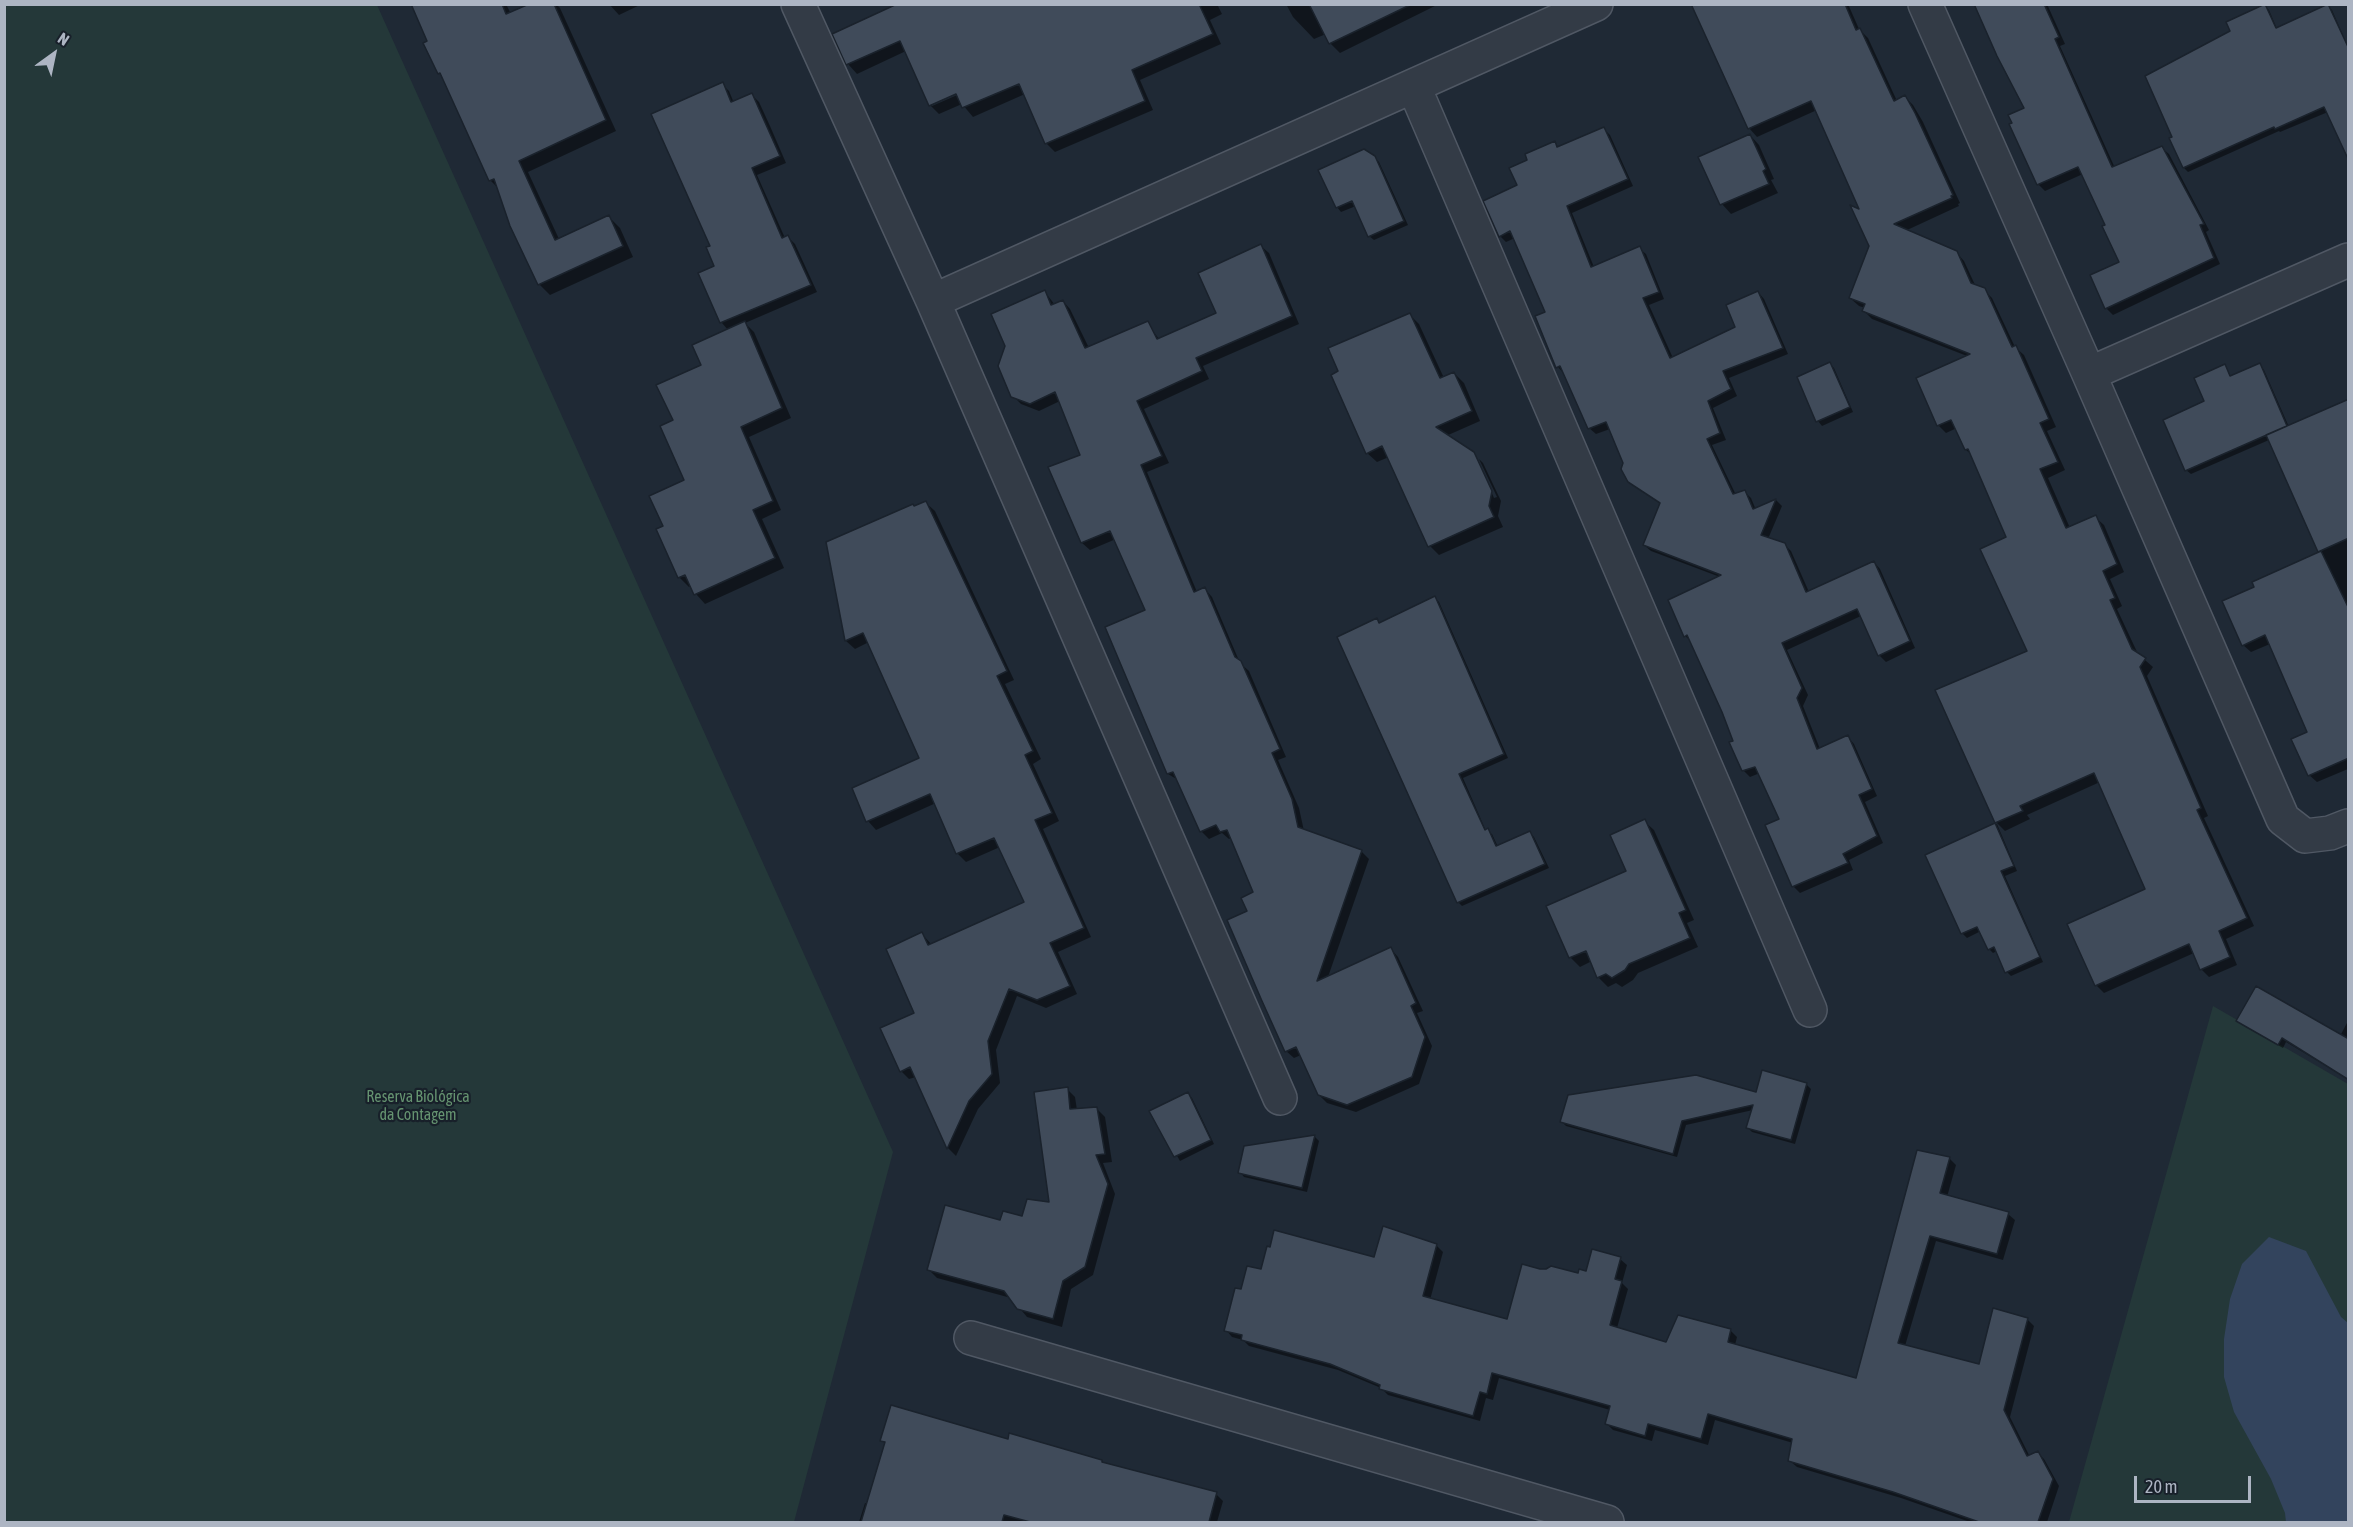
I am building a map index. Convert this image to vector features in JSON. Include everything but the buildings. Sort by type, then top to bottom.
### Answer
[{"type":"street","points":[[798,4],[933,301],[1280,1098]]},
{"type":"street","points":[[933,301],[1596,4]]},
{"type":"street","points":[[1925,4],[2283,819],[2305,836],[2330,833],[2349,826]]},
{"type":"street","points":[[1414,87],[1810,1010]]},
{"type":"street","points":[[2089,374],[2349,260]]},
{"type":"street","points":[[971,1338],[1607,1522]]},
{"type":"green space","name":"Reserva Biológica da Contagem","points":[[5,4],[377,5],[893,1152],[794,1522],[5,1522]]},
{"type":"green space","points":[[2213,1006],[2348,1084],[2348,1522],[2069,1522]]},
{"type":"water","points":[[2269,1237],[2306,1251],[2341,1317],[2348,1323],[2348,1522],[2286,1522],[2285,1513],[2271,1479],[2234,1412],[2224,1377],[2224,1339],[2230,1299],[2242,1264]]}]
